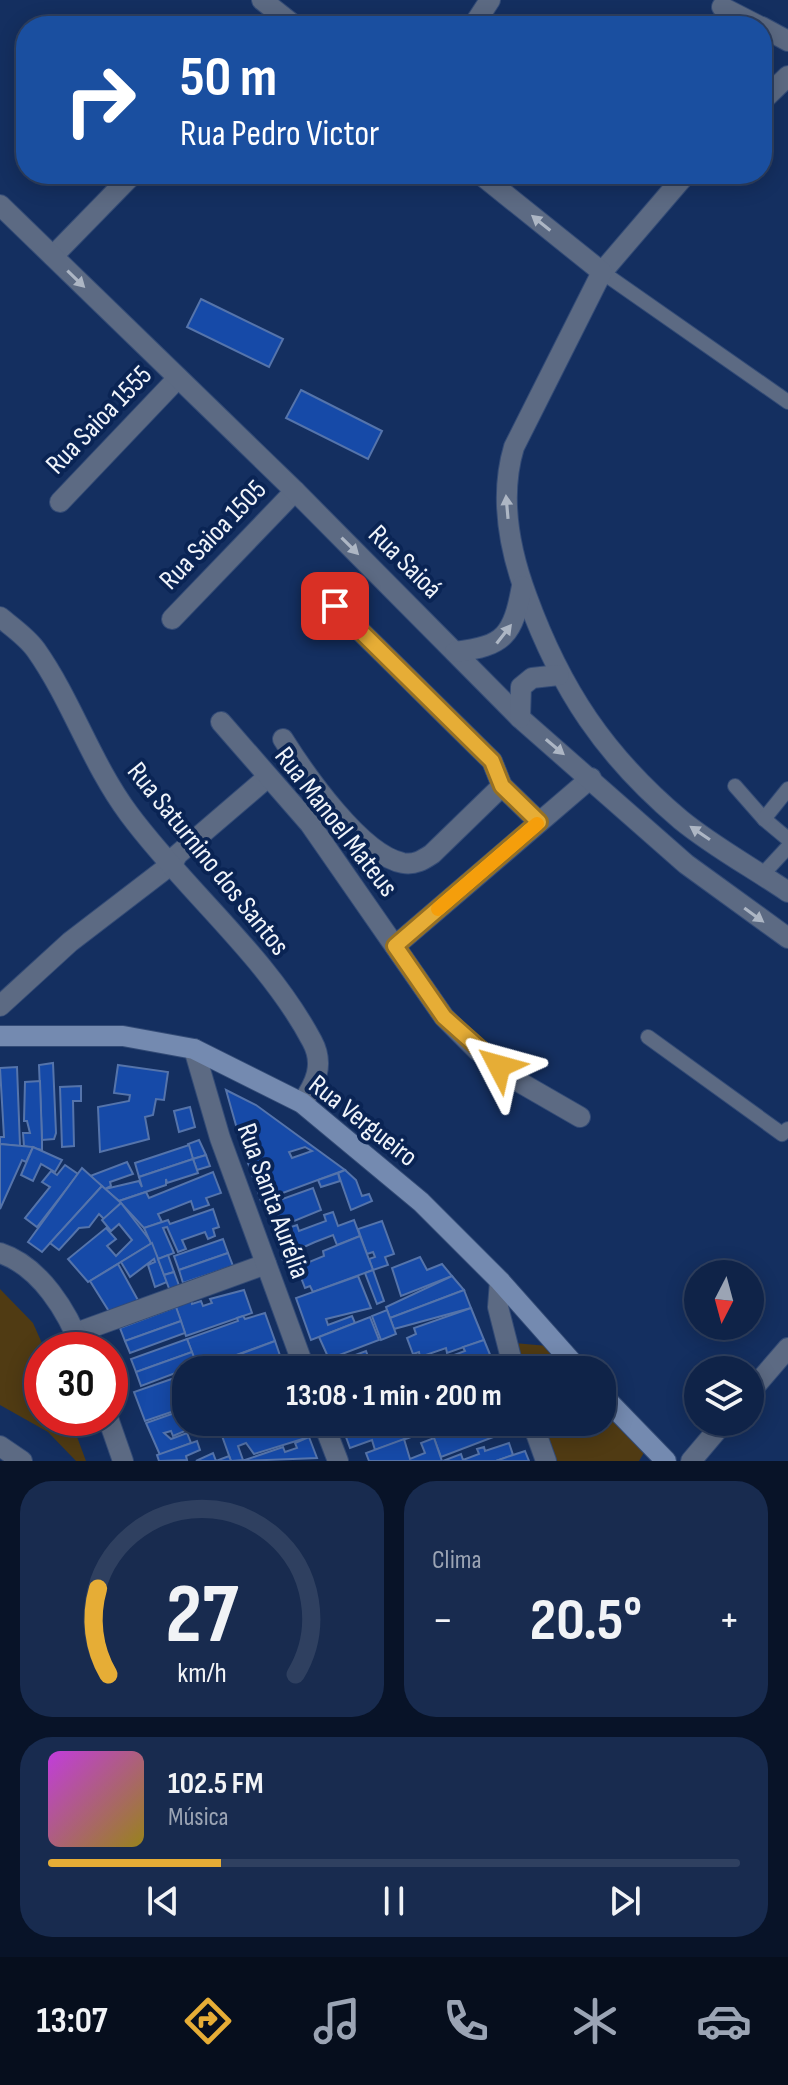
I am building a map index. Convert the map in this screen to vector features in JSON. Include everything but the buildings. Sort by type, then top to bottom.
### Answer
[{"type":"main road","name":"Rua Vergueiro","points":[[0,1036],[123,1036],[194,1049],[302,1103],[421,1202],[500,1281],[567,1356]]},
{"type":"main road","points":[[616,1409],[666,1461]]},
{"type":"street","points":[[262,0],[282,16]]},
{"type":"street","points":[[722,7],[740,16]]},
{"type":"street","points":[[772,91],[788,76]]},
{"type":"street","points":[[53,256],[123,184]]},
{"type":"street","points":[[492,184],[602,272]]},
{"type":"street","points":[[677,184],[602,272],[514,447],[509,464],[506,508],[522,584],[559,675],[599,736],[636,779],[683,822],[788,892]]},
{"type":"street","name":"Rua Saioá","points":[[0,205],[295,491],[520,718],[686,864],[788,938]]},
{"type":"street","name":"Rua Saioa 1555","points":[[60,502],[178,378]]},
{"type":"street","name":"Rua Saioa 1505","points":[[172,619],[295,491]]},
{"type":"street","points":[[455,652],[497,645],[510,629],[522,584]]},
{"type":"street","points":[[335,606],[492,761],[502,786],[539,822]]},
{"type":"street","name":"Rua Saturnino dos Santos","points":[[0,617],[34,647],[101,771],[129,815],[270,980],[313,1042],[319,1059],[318,1075],[302,1103]]},
{"type":"street","points":[[520,718],[521,687],[532,678],[559,675]]},
{"type":"street","name":"Rua Manoel Mateus","points":[[221,722],[310,824],[444,1017],[477,1050],[521,1083],[580,1117]]},
{"type":"street","points":[[283,739],[331,809],[388,858],[406,864],[419,862],[432,854],[502,786]]},
{"type":"street","points":[[0,1006],[70,942],[173,863],[177,855],[268,777]]},
{"type":"street","points":[[395,946],[591,778]]},
{"type":"street","name":"Rua Santa Aurélia","points":[[194,1049],[220,1138],[300,1356]]},
{"type":"street","points":[[0,1253],[42,1280],[74,1332]]},
{"type":"street","points":[[101,1332],[266,1264]]},
{"type":"street","points":[[500,1281],[498,1307],[510,1356]]},
{"type":"street","points":[[764,1376],[788,1348]]},
{"type":"street","points":[[114,1436],[123,1461]]},
{"type":"street","points":[[328,1436],[338,1461]]},
{"type":"street","points":[[537,1436],[546,1461]]},
{"type":"street","points":[[691,1461],[712,1436]]},
{"type":"street","points":[[0,1446],[22,1461]]},
{"type":"lane","points":[[602,272],[788,402]]},
{"type":"lane","points":[[735,786],[764,819],[788,839]]},
{"type":"lane","points":[[764,819],[788,789]]},
{"type":"lane","points":[[762,875],[788,847]]},
{"type":"lane","points":[[648,1037],[786,1134]]},
{"type":"shaded area","points":[[0,1289],[33,1323],[37,1332],[24,1332],[24,1418],[0,1405]]},
{"type":"shaded area","points":[[514,1343],[548,1346],[556,1356],[517,1356]]},
{"type":"shaded area","points":[[616,1421],[645,1451],[639,1461],[552,1461],[543,1436],[616,1436]]},
{"type":"shaded area","points":[[52,1436],[77,1436],[86,1461],[76,1461]]},
{"type":"slow traffic","points":[[438,909],[537,824]]},
{"type":"route","points":[[335,606],[492,761],[502,786],[539,822],[395,946],[444,1017],[477,1050],[499,1066]]}]
